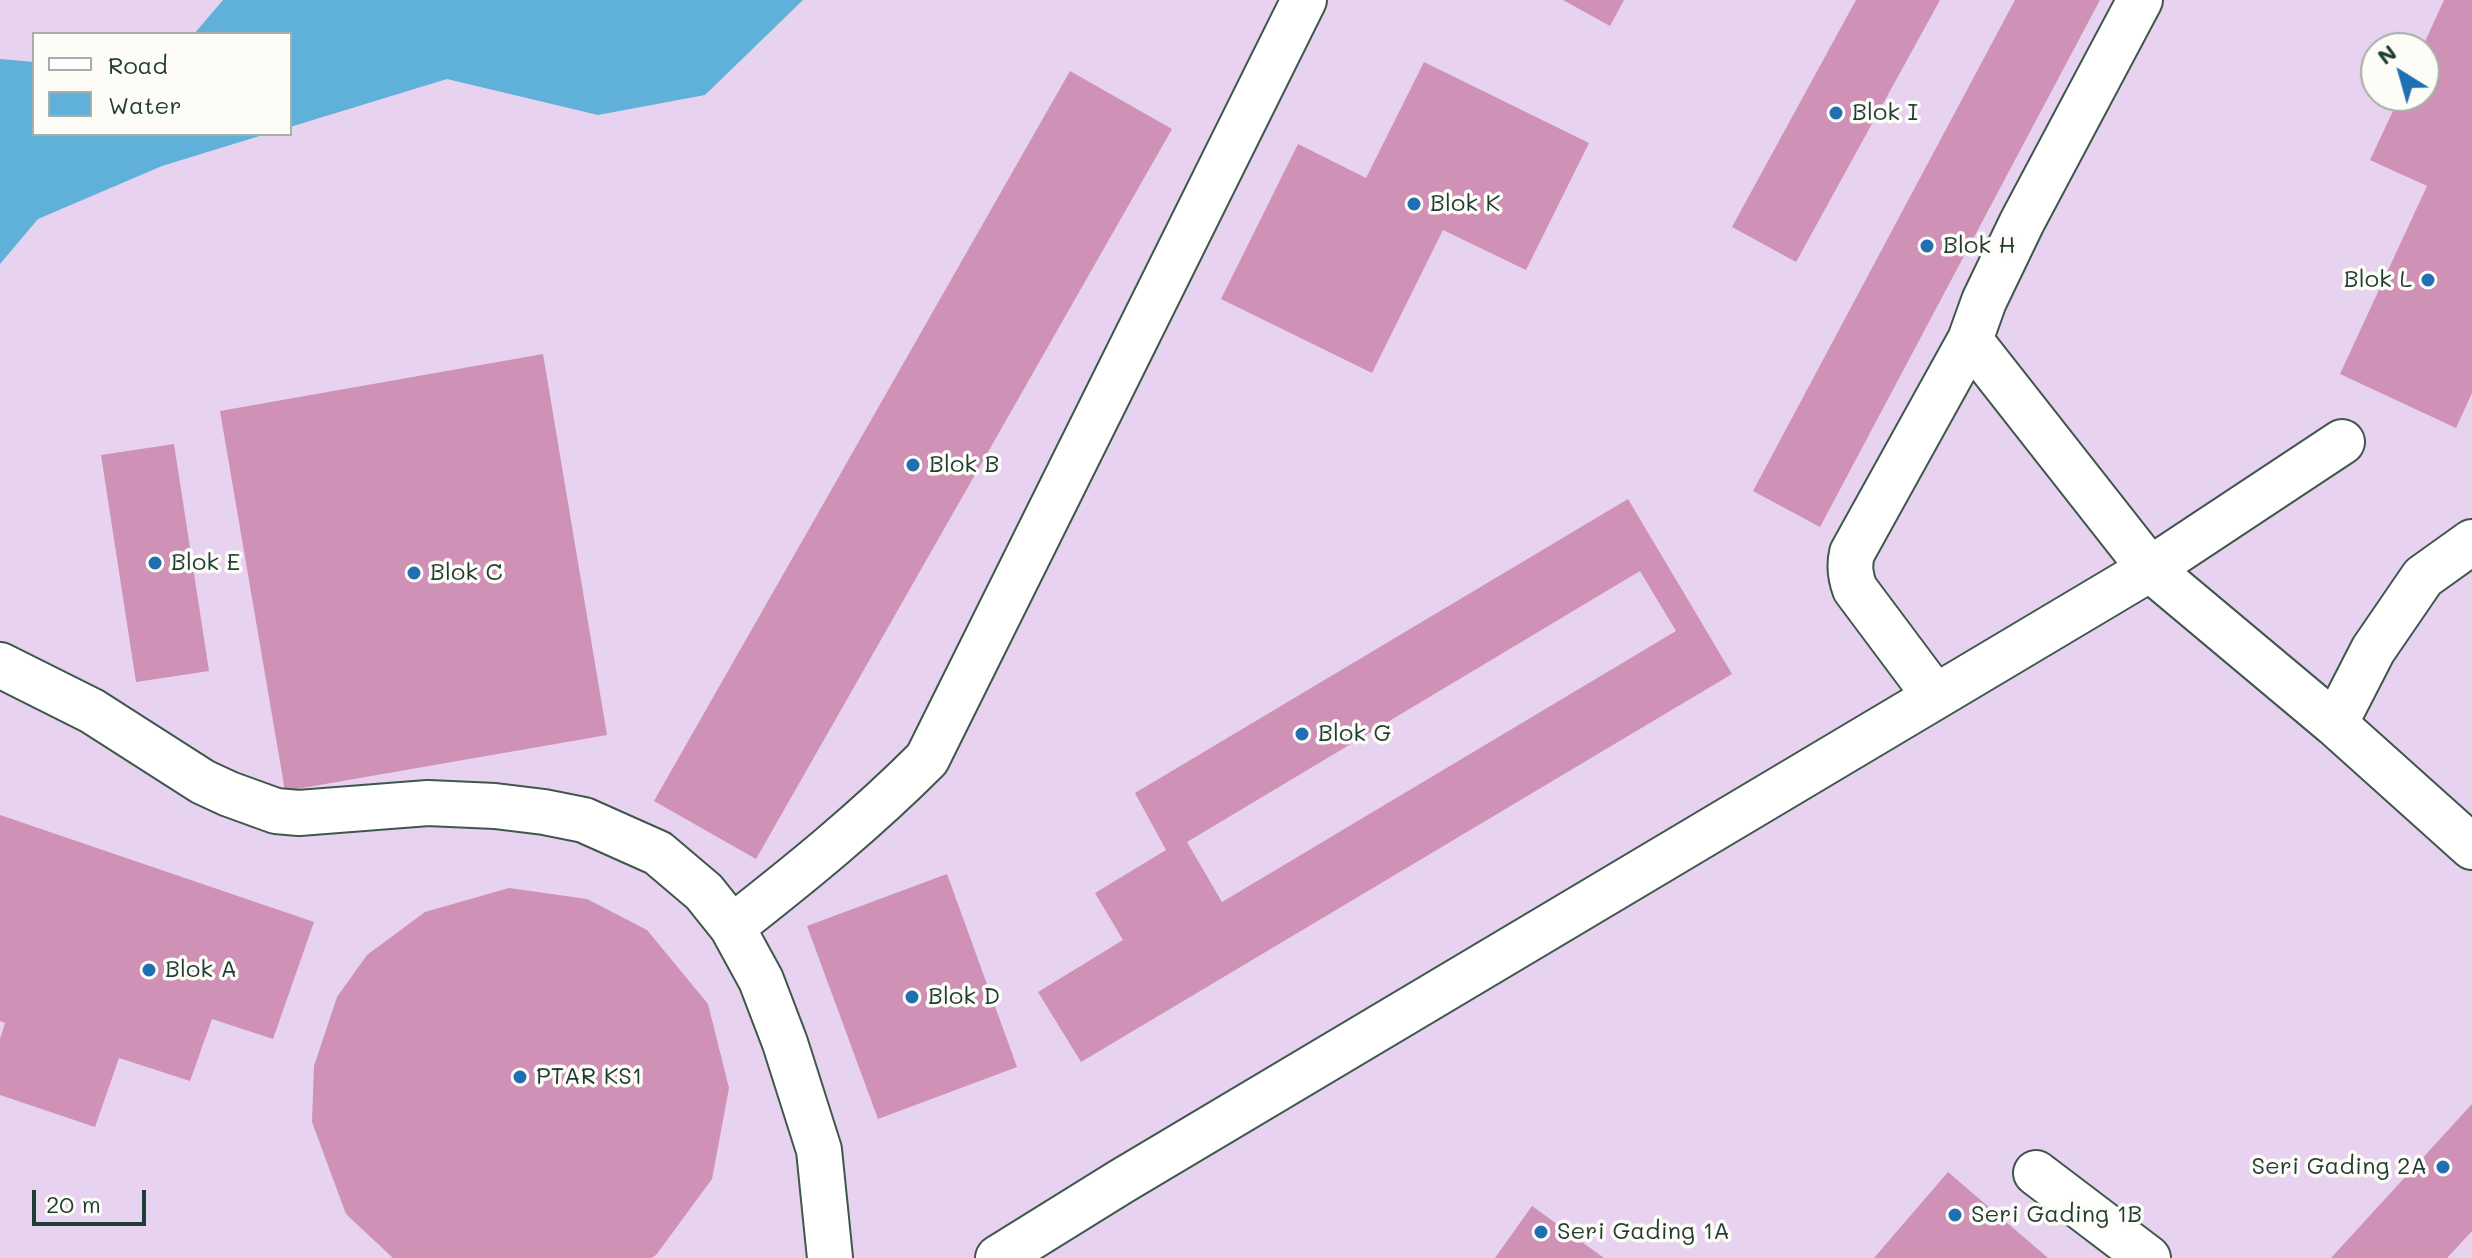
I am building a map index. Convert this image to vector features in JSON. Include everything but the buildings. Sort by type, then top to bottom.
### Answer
[{"type":"lane","points":[[732,927],[878,809],[927,759],[1304,0]]},
{"type":"lane","points":[[1935,696],[1855,589],[1850,577],[1852,553],[1970,340],[1984,301],[2022,222],[2140,0]]},
{"type":"lane","points":[[1970,340],[2150,569],[2335,724],[2472,847]]},
{"type":"lane","points":[[998,1258],[2150,569],[2342,442]]},
{"type":"lane","points":[[2335,724],[2373,650],[2423,577],[2472,542]]},
{"type":"lane","points":[[0,665],[92,711],[203,782],[276,811],[299,813],[428,803],[495,806],[584,820],[658,853],[704,892],[732,927],[766,993],[819,1150],[830,1258]]},
{"type":"lane","points":[[2036,1173],[2148,1258]]},
{"type":"shaded area","points":[[0,0],[2472,0],[2472,1258],[0,1258]]},
{"type":"water","points":[[223,0],[803,0],[705,95],[598,115],[447,79],[292,126],[292,32],[196,32]]},
{"type":"water","points":[[0,59],[32,62],[32,136],[260,136],[162,166],[38,219],[0,264]]},
{"type":"place","name":"Blok I","points":[[1836,113]]},
{"type":"place","name":"Blok K","points":[[1414,204]]},
{"type":"place","name":"Blok H","points":[[1927,246]]},
{"type":"place","name":"Blok L","points":[[2428,280]]},
{"type":"place","name":"Blok B","points":[[913,465]]},
{"type":"place","name":"Blok E","points":[[155,563]]},
{"type":"place","name":"Blok C","points":[[414,573]]},
{"type":"place","name":"Blok G","points":[[1302,734]]},
{"type":"place","name":"Blok A","points":[[149,970]]},
{"type":"place","name":"Blok D","points":[[912,997]]},
{"type":"place","name":"PTAR KS1","points":[[520,1077]]},
{"type":"place","name":"Seri Gading 2A","points":[[2443,1167]]},
{"type":"place","name":"Seri Gading 1B","points":[[1955,1215]]},
{"type":"place","name":"Seri Gading 1A","points":[[1541,1232]]}]
